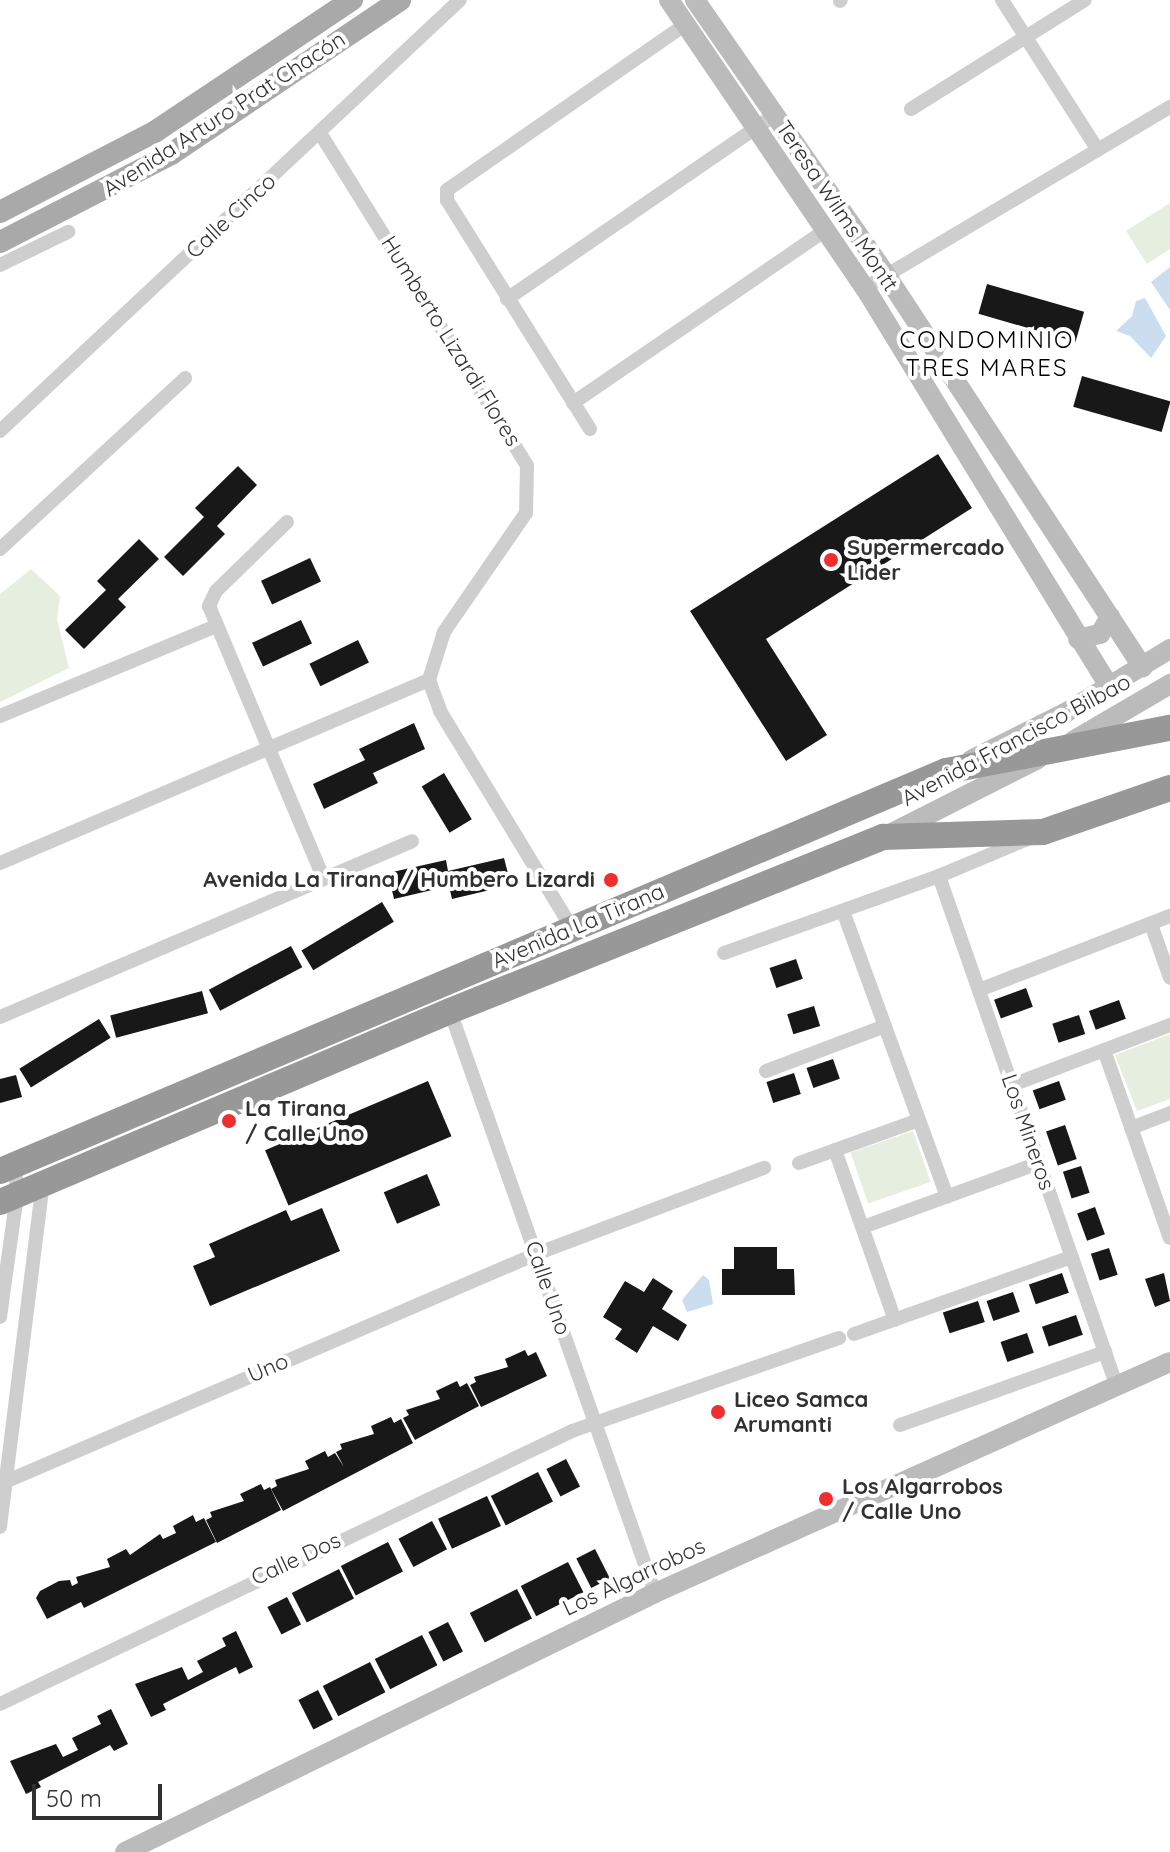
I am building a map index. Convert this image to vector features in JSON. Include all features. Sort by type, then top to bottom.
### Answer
[{"type":"highway","name":"Avenida La Tirana","points":[[8,1168],[946,771],[1170,728]]},
{"type":"highway","name":"Avenida La Tirana","points":[[8,1212],[43,1184],[450,1011],[883,837],[1043,832],[1170,788]]},
{"type":"main road","name":"Avenida Arturo Prat Chacón","points":[[0,212],[130,147],[352,0]]},
{"type":"main road","name":"Avenida Arturo Prat Chacón","points":[[0,242],[171,154],[400,0]]},
{"type":"street","name":"Calle Cinco","points":[[0,431],[460,0]]},
{"type":"street","name":"Teresa Wilms Montt","points":[[669,0],[865,288],[1110,688]]},
{"type":"street","name":"Teresa Wilms Montt","points":[[695,0],[886,275],[1143,667]]},
{"type":"street","points":[[1002,0],[1098,150]]},
{"type":"street","points":[[911,109],[1085,0]]},
{"type":"street","points":[[590,429],[447,200],[447,190],[686,24]]},
{"type":"street","points":[[865,288],[1170,107]]},
{"type":"street","points":[[507,299],[775,115]]},
{"type":"street","name":"Humberto Lizardi Flores","points":[[320,133],[522,453],[530,479],[521,523],[444,632],[429,680]]},
{"type":"street","points":[[573,403],[826,230]]},
{"type":"street","points":[[0,265],[68,232]]},
{"type":"street","points":[[0,549],[185,378]]},
{"type":"street","points":[[287,522],[212,595],[209,606],[324,879]]},
{"type":"street","points":[[1078,639],[1100,634],[1110,617]]},
{"type":"street","points":[[0,716],[216,626]]},
{"type":"street","name":"Avenida Francisco Bilbao","points":[[946,771],[1110,688],[1170,649]]},
{"type":"street","points":[[0,863],[429,680],[440,711],[572,928]]},
{"type":"street","name":"Avenida Francisco Bilbao","points":[[883,837],[1055,750],[1170,684]]},
{"type":"street","name":"Avenida La Tirana","points":[[724,953],[939,876],[1043,832]]},
{"type":"street","points":[[0,1017],[412,841]]},
{"type":"street","name":"Los Mineros","points":[[939,876],[1117,1387]]},
{"type":"street","points":[[843,911],[947,1197]]},
{"type":"street","points":[[979,990],[1170,916]]},
{"type":"street","points":[[1151,924],[1170,978]]},
{"type":"street","name":"Calle Uno","points":[[441,983],[655,1593]]},
{"type":"street","points":[[1012,1085],[1170,1025]]},
{"type":"street","points":[[766,1071],[885,1026]]},
{"type":"street","points":[[1104,1050],[1166,1215],[1170,1238]]},
{"type":"street","points":[[1131,1128],[1170,1113]]},
{"type":"street","points":[[799,1163],[919,1120]]},
{"type":"street","points":[[835,1150],[895,1320]]},
{"type":"street","points":[[863,1227],[1039,1163]]},
{"type":"street","points":[[0,1317],[8,1168]]},
{"type":"street","name":"Uno","points":[[3,1482],[536,1254],[764,1168]]},
{"type":"street","points":[[0,1527],[3,1482],[43,1184]]},
{"type":"street","points":[[854,1334],[1072,1257]]},
{"type":"street","name":"Calle Dos","points":[[0,1704],[241,1584],[596,1423],[839,1338]]},
{"type":"street","points":[[900,1425],[1105,1352]]},
{"type":"street","name":"Los Algarrobos","points":[[125,1852],[655,1593],[1170,1362]]},
{"type":"green space","points":[[1170,203],[1170,249],[1147,264],[1126,231]]},
{"type":"green space","points":[[31,569],[60,596],[57,619],[69,668],[0,702],[0,594]]},
{"type":"green space","points":[[1170,1034],[1170,1099],[1137,1111],[1115,1055]]},
{"type":"green space","points":[[913,1131],[931,1182],[868,1204],[851,1152]]},
{"type":"water","points":[[1170,267],[1170,310],[1151,282]]},
{"type":"water","points":[[1145,298],[1166,336],[1151,358],[1130,336],[1116,331],[1132,316],[1136,301]]},
{"type":"water","points":[[703,1275],[709,1280],[713,1304],[687,1312],[682,1300]]},
{"type":"building","points":[[987,284],[1084,312],[1076,342],[978,314]]},
{"type":"building","points":[[1082,376],[1170,401],[1162,432],[1073,407]]},
{"type":"building","name":"Supermercado Lider","points":[[938,454],[972,508],[766,639],[827,735],[786,761],[690,611]]},
{"type":"building","points":[[238,466],[257,485],[217,526],[225,534],[183,576],[164,557],[204,517],[195,508]]},
{"type":"building","points":[[139,539],[159,559],[118,599],[126,607],[84,649],[65,630],[106,590],[97,581]]},
{"type":"building","points":[[310,558],[321,582],[272,604],[261,581]]},
{"type":"building","points":[[301,620],[312,644],[263,666],[252,643]]},
{"type":"building","points":[[358,640],[369,662],[320,686],[309,664]]},
{"type":"building","points":[[414,723],[425,749],[373,773],[378,783],[324,809],[313,784],[365,760],[359,749]]},
{"type":"building","points":[[444,773],[472,819],[450,833],[422,786]]},
{"type":"building","points":[[504,858],[511,885],[452,899],[449,886],[394,899],[388,873],[446,860],[448,871]]},
{"type":"building","points":[[382,902],[394,922],[313,970],[301,950]]},
{"type":"building","points":[[291,946],[302,967],[220,1011],[209,990]]},
{"type":"building","points":[[796,959],[803,979],[776,988],[770,968]]},
{"type":"building","points":[[1026,988],[1033,1007],[1001,1018],[994,1000]]},
{"type":"building","points":[[202,991],[208,1013],[116,1038],[110,1016]]},
{"type":"building","points":[[1119,1000],[1126,1019],[1096,1030],[1089,1011]]},
{"type":"building","points":[[814,1006],[820,1026],[793,1034],[787,1014]]},
{"type":"building","points":[[1079,1015],[1085,1034],[1059,1043],[1052,1024]]},
{"type":"building","points":[[99,1019],[111,1038],[31,1087],[19,1069]]},
{"type":"building","points":[[833,1059],[840,1079],[813,1088],[807,1068]]},
{"type":"building","points":[[794,1073],[801,1094],[773,1103],[766,1082]]},
{"type":"building","points":[[16,1075],[22,1097],[0,1103],[0,1079]]},
{"type":"building","points":[[428,1081],[451,1136],[289,1205],[265,1150]]},
{"type":"building","points":[[1059,1081],[1066,1100],[1040,1109],[1033,1091]]},
{"type":"building","points":[[1065,1125],[1077,1159],[1058,1166],[1046,1132]]},
{"type":"building","points":[[1081,1166],[1090,1193],[1072,1199],[1063,1172]]},
{"type":"building","points":[[427,1174],[440,1205],[397,1224],[384,1192]]},
{"type":"building","points":[[1095,1207],[1105,1234],[1087,1241],[1077,1213]]},
{"type":"building","points":[[322,1208],[340,1251],[210,1306],[193,1266],[215,1257],[209,1244],[286,1210],[291,1221]]},
{"type":"building","points":[[734,1247],[777,1247],[777,1269],[794,1269],[795,1295],[722,1295],[722,1269],[734,1269]]},
{"type":"building","points":[[1109,1248],[1118,1275],[1100,1281],[1091,1254]]},
{"type":"building","points":[[1062,1273],[1069,1293],[1036,1304],[1029,1284]]},
{"type":"building","points":[[1164,1273],[1170,1301],[1155,1307],[1145,1279]]},
{"type":"building","points":[[653,1278],[673,1291],[662,1309],[687,1325],[678,1341],[653,1326],[637,1353],[615,1339],[622,1329],[603,1317],[625,1281],[644,1292]]},
{"type":"building","points":[[1013,1292],[1020,1312],[993,1321],[987,1301]]},
{"type":"building","points":[[978,1301],[985,1322],[950,1333],[943,1312]]},
{"type":"building","points":[[1076,1315],[1083,1335],[1049,1347],[1042,1327]]},
{"type":"building","points":[[1027,1333],[1034,1353],[1007,1362],[1001,1342]]},
{"type":"building","points":[[525,1350],[528,1356],[536,1352],[547,1376],[481,1407],[470,1385],[476,1382],[474,1377],[508,1367],[505,1359]]},
{"type":"building","points":[[457,1381],[460,1387],[467,1383],[479,1406],[415,1440],[403,1418],[409,1415],[406,1410],[440,1399],[436,1391]]},
{"type":"building","points":[[391,1417],[394,1423],[401,1419],[413,1443],[283,1511],[271,1489],[277,1486],[275,1480],[309,1469],[305,1461],[325,1451],[328,1457],[335,1453],[344,1467],[336,1452],[342,1449],[340,1444],[374,1434],[371,1426]]},
{"type":"building","points":[[566,1459],[580,1487],[560,1497],[546,1469]]},
{"type":"building","points":[[538,1472],[553,1501],[506,1525],[491,1496]]},
{"type":"building","points":[[261,1484],[264,1490],[270,1487],[281,1510],[217,1543],[206,1520],[212,1517],[210,1512],[244,1501],[240,1494]]},
{"type":"building","points":[[487,1496],[501,1526],[452,1549],[438,1519]]},
{"type":"building","points":[[193,1515],[196,1522],[204,1518],[216,1542],[84,1608],[81,1602],[47,1619],[36,1598],[40,1591],[59,1581],[70,1580],[72,1586],[78,1583],[76,1577],[110,1567],[107,1559],[126,1549],[130,1555],[160,1534],[163,1539],[176,1533],[173,1526]]},
{"type":"building","points":[[432,1521],[447,1549],[413,1567],[398,1539]]},
{"type":"building","points":[[388,1542],[403,1571],[356,1595],[341,1566]]},
{"type":"building","points":[[595,1549],[610,1578],[591,1588],[576,1559]]},
{"type":"building","points":[[568,1562],[583,1592],[536,1616],[521,1586]]},
{"type":"building","points":[[339,1569],[354,1598],[307,1622],[292,1593]]},
{"type":"building","points":[[517,1589],[532,1618],[485,1642],[470,1613]]},
{"type":"building","points":[[287,1597],[301,1625],[281,1635],[267,1607]]},
{"type":"building","points":[[448,1622],[463,1651],[443,1661],[428,1632]]},
{"type":"building","points":[[236,1631],[253,1667],[239,1674],[236,1667],[163,1704],[166,1710],[151,1717],[135,1684],[182,1667],[188,1680],[203,1672],[197,1661],[226,1646],[222,1638]]},
{"type":"building","points":[[422,1635],[437,1665],[390,1689],[375,1659]]},
{"type":"building","points":[[370,1662],[385,1692],[338,1716],[323,1686]]},
{"type":"building","points":[[318,1690],[333,1719],[313,1729],[298,1700]]},
{"type":"building","points":[[111,1709],[128,1744],[114,1751],[110,1745],[38,1782],[41,1787],[26,1794],[10,1761],[56,1744],[63,1757],[78,1750],[72,1738],[101,1724],[97,1716]]},
{"type":"place","name":"Supermercado Lider","points":[[831,560]]},
{"type":"place","name":"Avenida La Tirana / Humbero Lizardi","points":[[611,880]]},
{"type":"place","name":"La Tirana / Calle Uno","points":[[229,1121]]},
{"type":"place","name":"Liceo Samca Arumanti","points":[[718,1412]]},
{"type":"place","name":"Los Algarrobos / Calle Uno","points":[[826,1499]]},
{"type":"district","name":"CONDOMINIO TRES MARES","points":[[987,354]]}]
